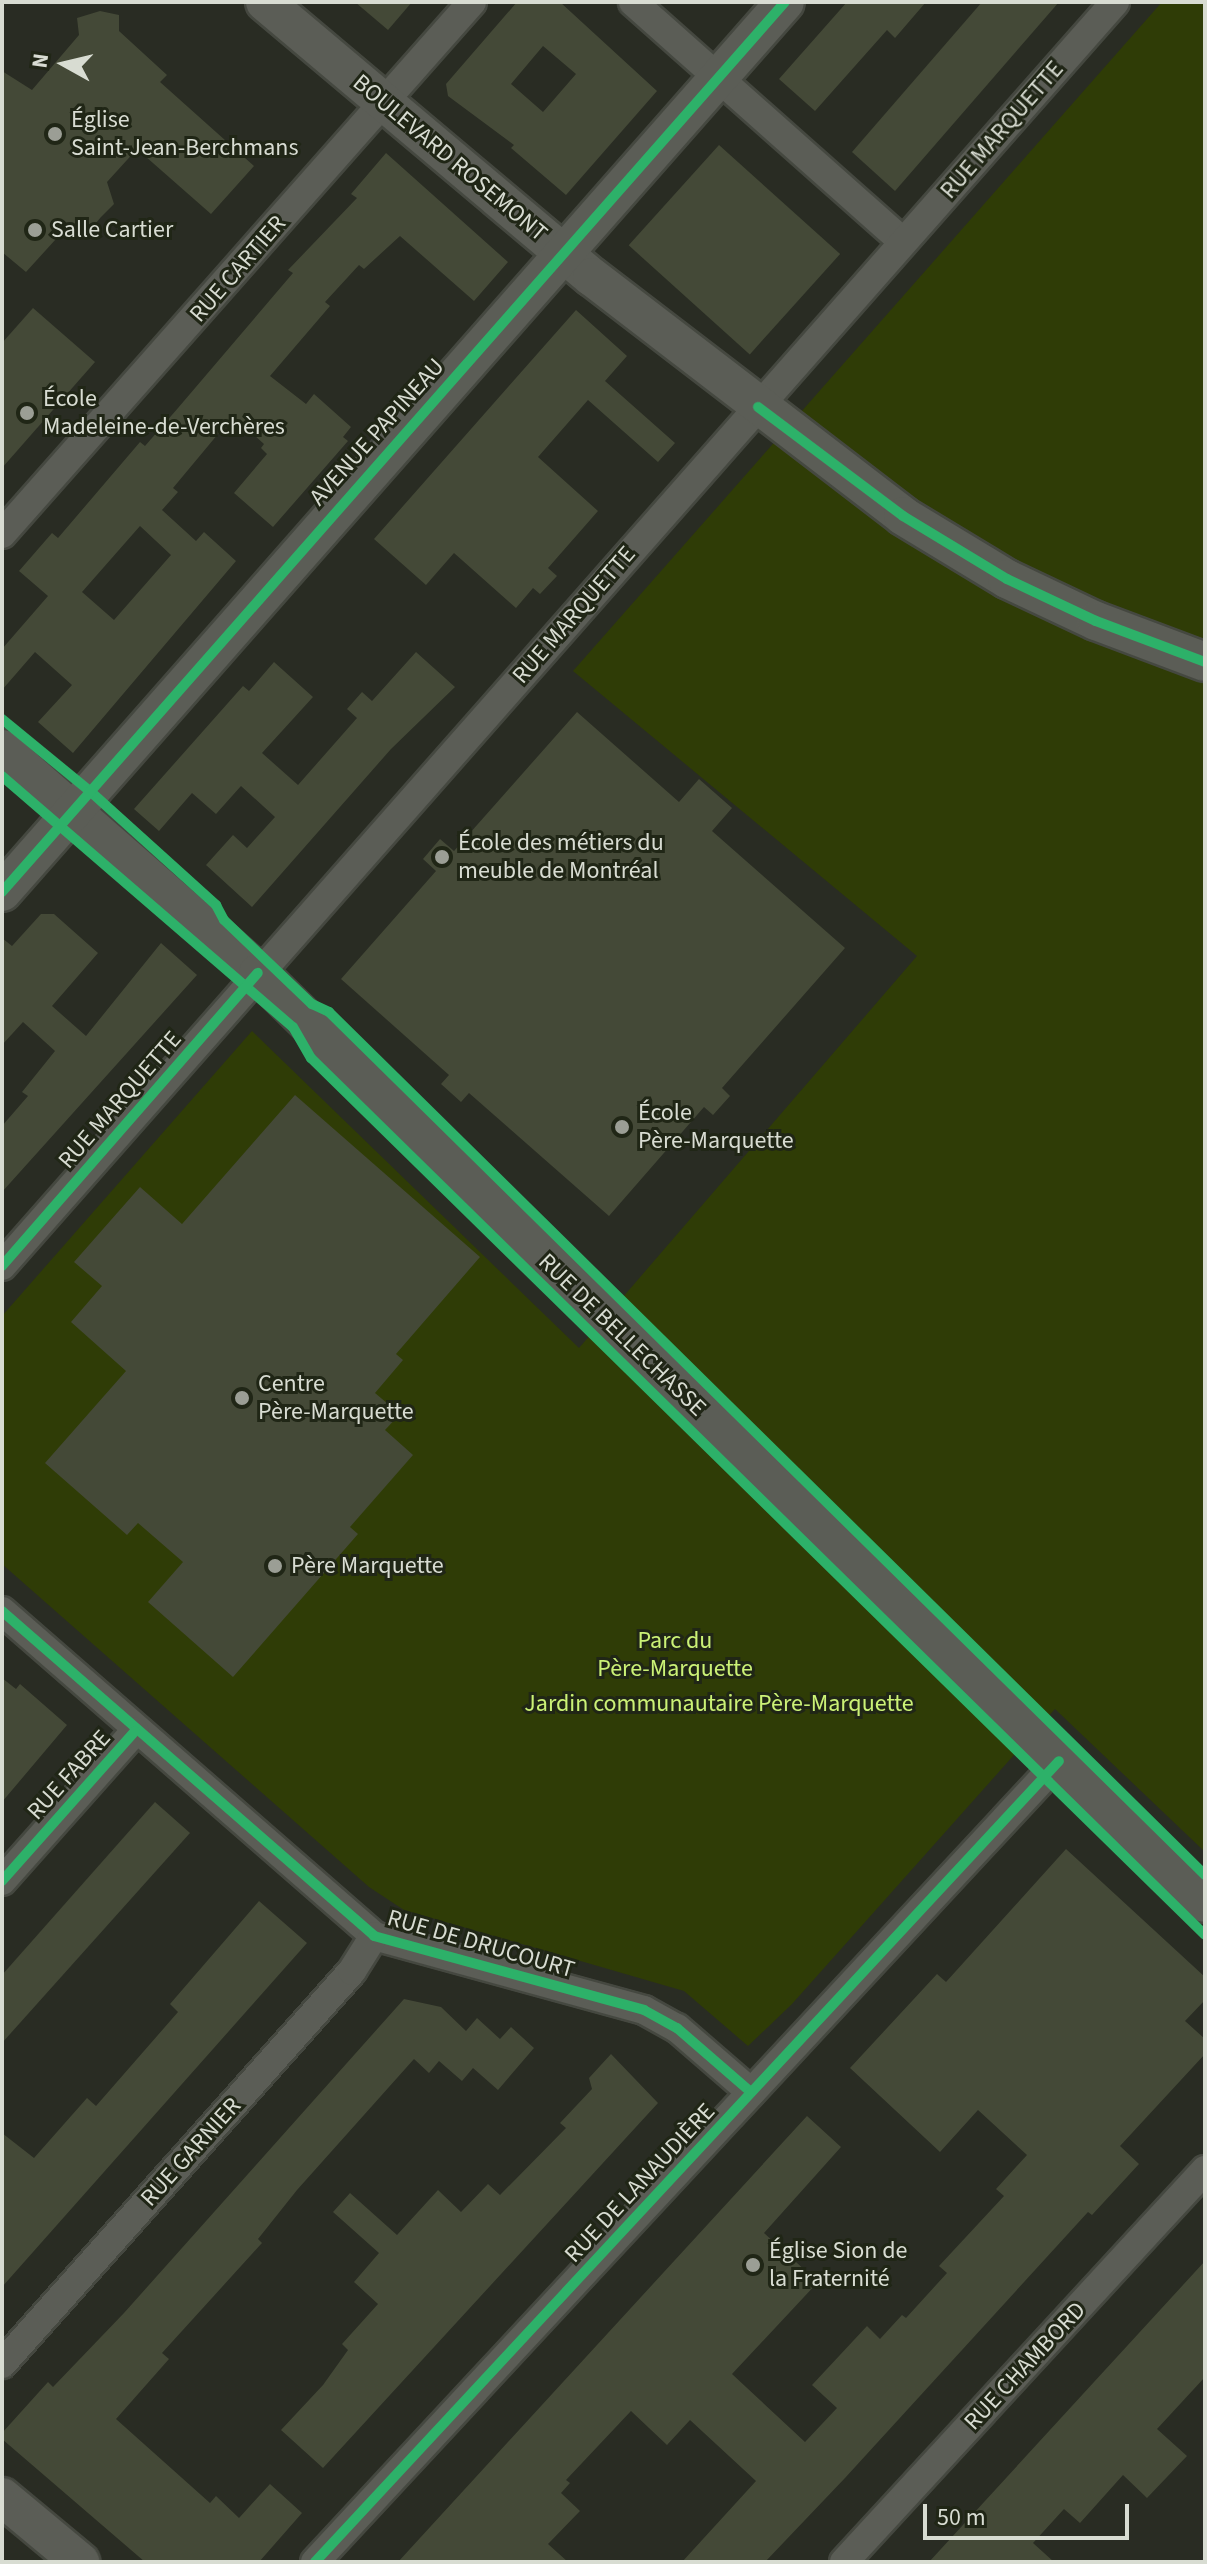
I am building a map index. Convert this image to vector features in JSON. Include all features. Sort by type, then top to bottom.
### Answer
[{"type":"main road","name":"BOULEVARD ROSEMONT","points":[[265,2],[564,253],[758,407],[903,516],[1007,579],[1096,621],[1205,662]]},
{"type":"main road","name":"AVENUE PAPINEAU","points":[[2,892],[785,2]]},
{"type":"main road","name":"RUE DE BELLECHASSE","points":[[2,749],[258,973],[1205,1903]]},
{"type":"main road","points":[[2,2497],[80,2562]]},
{"type":"street","name":"RUE CARTIER","points":[[2,534],[472,2]]},
{"type":"street","points":[[633,2],[903,242]]},
{"type":"street","name":"RUE MARQUETTE","points":[[2,1266],[1115,2]]},
{"type":"street","name":"RUE DE DRUCOURT","points":[[2,1611],[135,1731],[374,1936],[644,2010],[677,2028],[751,2092]]},
{"type":"street","name":"RUE FABRE","points":[[2,1881],[135,1731]]},
{"type":"street","name":"RUE DE LANAUDIÈRE","points":[[315,2562],[1059,1761]]},
{"type":"street","name":"RUE GARNIER","points":[[2,2364],[352,1971],[374,1936]]},
{"type":"street","name":"RUE CHAMBORD","points":[[844,2562],[1205,2170]]},
{"type":"green space","name":"Parc du Père-Marquette","points":[[1162,2],[1205,2],[1205,1852],[1055,1709],[792,2004],[748,2046],[684,1991],[404,1910],[369,1887],[2,1564],[2,1316],[252,1031],[579,1348],[917,956],[573,671]]},
{"type":"building","points":[[355,2],[412,2],[388,30]]},
{"type":"building","points":[[517,2],[560,2],[657,91],[566,195],[511,148],[514,145],[448,96],[446,84]],"holes":[[[543,46],[576,74],[543,112],[511,84]]]},
{"type":"building","points":[[847,2],[926,2],[895,38],[887,30],[815,111],[779,79]]},
{"type":"building","points":[[982,2],[1059,2],[895,191],[852,152]]},
{"type":"building","name":"Église Saint-Jean-Berchmans","points":[[100,11],[119,15],[119,31],[167,75],[160,82],[254,166],[211,214],[137,149],[107,182],[114,204],[90,230],[66,228],[26,272],[2,252],[2,71],[32,90],[79,35],[77,18]]},
{"type":"building","points":[[719,145],[840,254],[750,354],[629,245]]},
{"type":"building","points":[[386,153],[508,262],[474,301],[400,236],[364,269],[359,265],[325,302],[330,306],[270,376],[306,404],[314,394],[351,427],[343,437],[348,441],[273,527],[234,493],[267,454],[261,448],[264,444],[233,416],[173,488],[178,492],[162,510],[196,541],[204,532],[236,561],[73,753],[38,722],[72,685],[35,652],[2,690],[2,649],[48,596],[19,571],[52,533],[58,538],[140,442],[145,446],[293,273],[288,270],[357,198],[351,194]],"holes":[[[140,526],[171,555],[114,620],[82,592]]]},
{"type":"building","name":"École Madeleine-de-Verchères","points":[[33,308],[95,362],[2,468],[2,343]]},
{"type":"building","points":[[576,310],[627,356],[605,381],[675,443],[658,462],[588,400],[538,457],[598,511],[548,568],[557,576],[540,594],[533,588],[516,608],[454,553],[426,585],[374,539]]},
{"type":"building","points":[[416,652],[455,687],[391,749],[252,907],[206,865],[233,835],[247,848],[275,817],[241,786],[216,814],[192,793],[159,831],[134,809],[243,686],[249,691],[274,662],[313,697],[262,753],[298,785],[357,718],[347,709],[362,692],[372,701]]},
{"type":"building","name":"École Père-Marquette","points":[[577,712],[679,802],[699,779],[732,808],[712,831],[845,948],[722,1088],[730,1096],[713,1115],[704,1107],[609,1216],[469,1093],[461,1102],[441,1084],[449,1075],[341,979],[436,871],[423,859],[440,839],[454,851]]},
{"type":"building","points":[[41,914],[54,914],[98,953],[52,1006],[86,1036],[161,943],[197,975],[2,1192],[2,1126],[28,1096],[22,1092],[55,1051],[23,1022],[2,1045],[2,938],[12,946]]},
{"type":"building","name":"Centre Père-Marquette","points":[[295,1095],[480,1257],[396,1354],[403,1360],[375,1393],[400,1414],[385,1430],[413,1455],[350,1527],[358,1534],[233,1677],[148,1602],[183,1562],[138,1523],[127,1535],[45,1463],[126,1371],[71,1322],[102,1286],[74,1262],[140,1187],[182,1224]]},
{"type":"building","points":[[2,1678],[16,1689],[20,1684],[67,1725],[2,1802]]},
{"type":"building","points":[[155,1802],[190,1833],[2,2043],[2,1975]]},
{"type":"building","points":[[1066,1849],[1205,1977],[1205,2000],[1185,2021],[1205,2039],[1205,2054],[1120,2146],[1139,2164],[1092,2215],[1088,2212],[765,2562],[682,2562],[756,2481],[690,2420],[667,2445],[631,2411],[566,2480],[570,2483],[561,2493],[580,2511],[548,2544],[568,2562],[398,2562],[807,2116],[841,2147],[764,2233],[818,2282],[732,2374],[805,2442],[837,2408],[812,2385],[867,2326],[880,2339],[902,2315],[906,2318],[947,2273],[939,2266],[1004,2196],[996,2189],[1027,2155],[978,2110],[940,2152],[850,2068],[937,1974],[946,1982]]},
{"type":"building","points":[[259,1901],[307,1943],[2,2287],[2,2133],[34,2158],[87,2098],[96,2106],[178,2012],[170,2004]]},
{"type":"building","points":[[404,1999],[441,2007],[466,2031],[477,2018],[500,2039],[511,2027],[534,2048],[498,2090],[473,2068],[462,2081],[439,2061],[429,2073],[414,2059],[297,2190],[258,2239],[262,2243],[162,2353],[169,2359],[116,2419],[210,2503],[216,2496],[239,2518],[270,2484],[302,2513],[259,2562],[145,2562],[2,2439],[2,2433],[48,2382],[53,2387],[124,2313]]},
{"type":"building","points":[[611,2054],[658,2103],[323,2468],[281,2430],[323,2385],[348,2350],[342,2344],[378,2304],[354,2282],[379,2253],[333,2212],[350,2193],[397,2235],[438,2190],[461,2212],[488,2184],[500,2195],[566,2128],[560,2123],[592,2089],[589,2078]]},
{"type":"building","points":[[1205,2261],[1205,2377],[1157,2429],[1187,2456],[1147,2498],[1123,2475],[1080,2523],[1064,2509],[1033,2543],[1054,2562],[929,2562]]},
{"type":"cycle path","points":[[2,892],[785,2]]},
{"type":"cycle path","points":[[758,407],[903,516],[1007,579],[1096,621],[1205,662]]},
{"type":"cycle path","points":[[2,719],[91,792],[216,905],[224,920],[312,1004],[329,1012],[1205,1875]]},
{"type":"cycle path","points":[[2,776],[293,1027],[311,1058],[1205,1935]]},
{"type":"cycle path","points":[[2,1266],[258,973]]},
{"type":"cycle path","points":[[2,1611],[374,1936],[644,2010],[677,2028],[751,2092]]},
{"type":"cycle path","points":[[2,1881],[135,1731]]},
{"type":"cycle path","points":[[315,2562],[1059,1761]]},
{"type":"place","name":"Église Saint-Jean-Berchmans","points":[[55,134]]},
{"type":"place","name":"Salle Cartier","points":[[35,230]]},
{"type":"place","name":"École Madeleine-de-Verchères","points":[[27,413]]},
{"type":"place","name":"École des métiers du meuble de Montréal","points":[[442,857]]},
{"type":"place","name":"École Père-Marquette","points":[[622,1127]]},
{"type":"place","name":"Centre Père-Marquette","points":[[242,1398]]},
{"type":"place","name":"Père Marquette","points":[[275,1566]]},
{"type":"place","name":"Église Sion de la Fraternité","points":[[753,2265]]},
{"type":"park label","name":"Jardin communautaire Père-Marquette","points":[[719,1704]]}]
